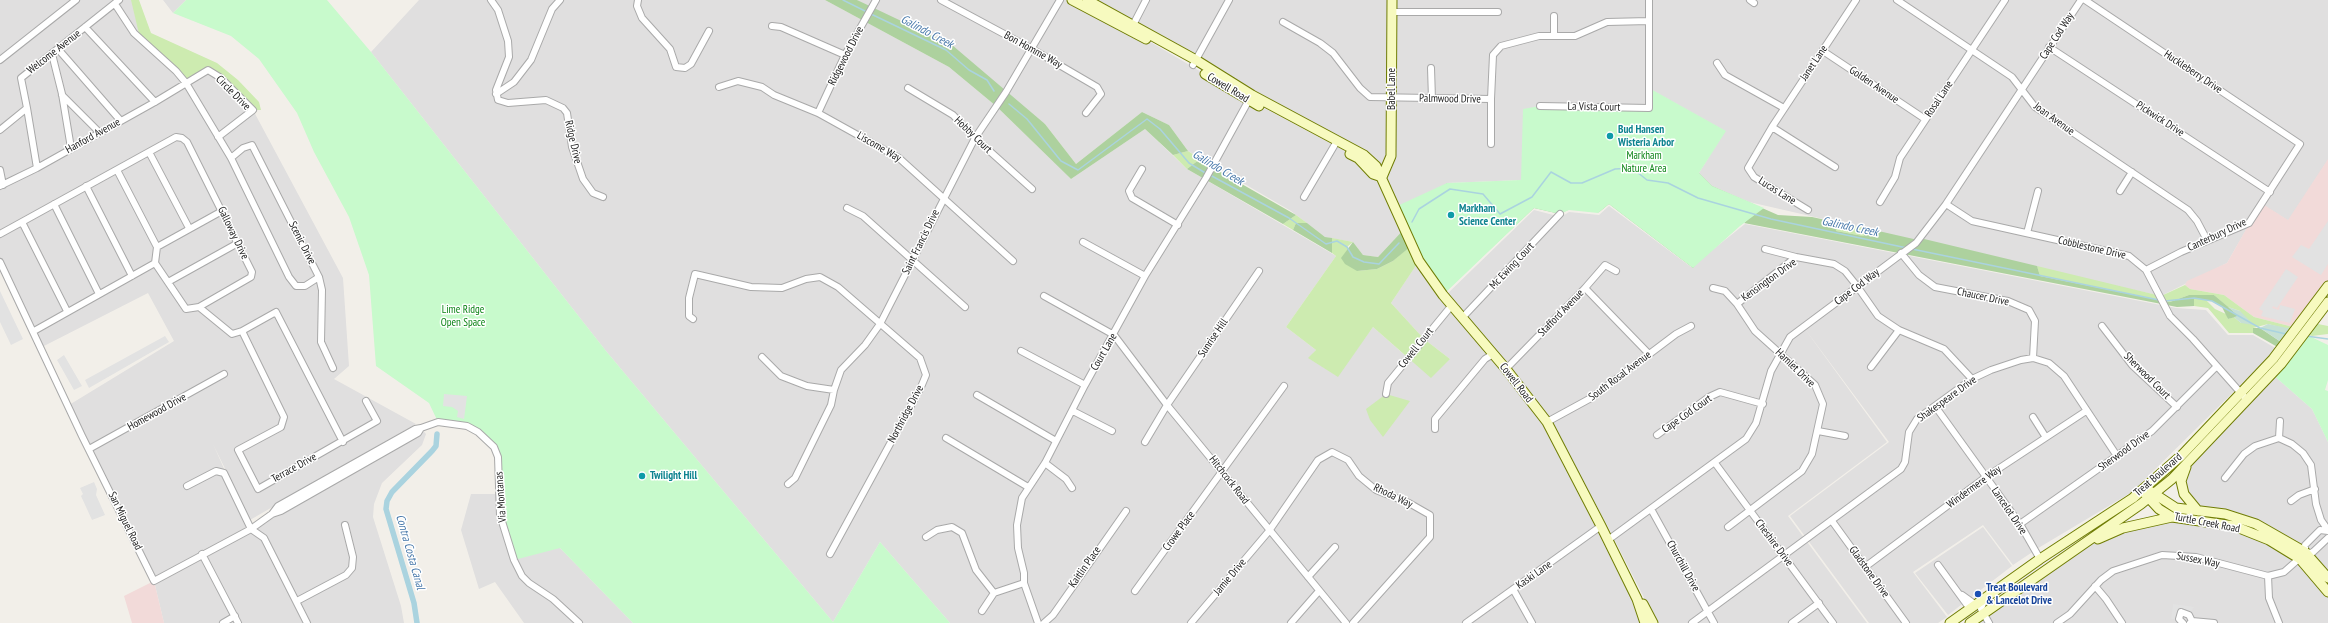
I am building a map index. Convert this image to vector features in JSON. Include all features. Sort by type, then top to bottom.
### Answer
[{"type":"street","points":[[0,60],[76,0]]},
{"type":"street","points":[[491,0],[498,10],[508,41],[508,57],[496,94]]},
{"type":"street","points":[[496,94],[514,82],[531,60],[552,9],[560,0]]},
{"type":"street","points":[[638,0],[637,6],[642,18],[672,53],[676,67],[685,68],[691,64],[709,31]]},
{"type":"street","name":"Ridgewood Drive","points":[[818,113],[845,55],[876,0]]},
{"type":"street","name":"Bon Homme Way","points":[[941,0],[1032,49],[1097,87],[1101,94],[1086,113]]},
{"type":"street","name":"Saint Francis Drive","points":[[788,484],[795,478],[831,405],[834,390],[841,370],[865,345],[880,324],[943,197],[975,138],[1006,92],[1060,0]]},
{"type":"street","name":"Cowell Road","points":[[1072,0],[1132,27]]},
{"type":"street","name":"Cowell Road","points":[[1087,0],[1194,62],[1219,83],[1336,143],[1358,158],[1372,174],[1382,177],[1419,261],[1452,305],[1506,369],[1547,422],[1637,599],[1645,623]]},
{"type":"street","points":[[1132,27],[1146,0]]},
{"type":"street","points":[[1194,62],[1229,0]]},
{"type":"street","name":"Babel Lane","points":[[1382,177],[1391,156],[1392,0]]},
{"type":"street","points":[[1649,0],[1649,21]]},
{"type":"street","name":"Janet Lane","points":[[1772,127],[1856,0]]},
{"type":"street","name":"Joan Avenue","points":[[1897,0],[2012,77],[2035,107],[2188,210],[2197,221],[2207,240]]},
{"type":"street","name":"Rosal Lane","points":[[1880,202],[1895,177],[1900,158],[2005,0]]},
{"type":"street","name":"Cape Cod Way","points":[[1608,540],[1746,439],[1756,423],[1763,404],[1771,371],[1780,352],[1790,337],[1916,243],[1946,204],[2081,0]]},
{"type":"street","name":"Huckleberry Drive","points":[[2085,0],[2300,144]]},
{"type":"street","points":[[117,2],[134,34],[176,71],[186,83],[218,137]]},
{"type":"street","name":"Welcome Avenue","points":[[27,108],[21,78],[117,2]]},
{"type":"street","points":[[1392,12],[1498,12]]},
{"type":"street","points":[[1554,16],[1554,36]]},
{"type":"street","name":"Palmwood Drive","points":[[1283,22],[1320,43],[1333,53],[1360,88],[1370,97],[1491,99],[1492,62],[1496,50],[1501,46],[1539,36],[1583,34],[1607,22],[1649,21]]},
{"type":"street","name":"La Vista Court","points":[[1540,106],[1649,108],[1649,21]]},
{"type":"street","points":[[772,26],[781,27],[845,55]]},
{"type":"street","points":[[85,27],[155,102]]},
{"type":"street","name":"Pickwick Drive","points":[[2049,47],[2270,192]]},
{"type":"street","points":[[58,49],[120,120]]},
{"type":"street","name":"Golden Avenue","points":[[1823,51],[1925,119]]},
{"type":"street","points":[[52,54],[62,94],[71,148]]},
{"type":"street","points":[[1717,63],[1725,75],[1784,108]]},
{"type":"street","points":[[1431,68],[1432,99]]},
{"type":"street","name":"Circle Drive","points":[[186,83],[208,70],[220,78],[253,110],[218,137]]},
{"type":"street","name":"Liscome Way","points":[[718,87],[738,81],[762,87],[774,95],[818,113],[899,158],[1013,261]]},
{"type":"street","name":"Hanford Avenue","points":[[2,186],[155,102],[186,83]]},
{"type":"street","name":"Hobby Court","points":[[908,88],[953,115],[975,138],[1032,189]]},
{"type":"street","points":[[62,94],[99,132]]},
{"type":"street","name":"Ridge Drive","points":[[496,94],[498,100],[508,103],[546,100],[563,108],[567,113],[572,148],[583,179],[593,193],[603,197]]},
{"type":"street","name":"Court Lane","points":[[1038,623],[1024,583],[1024,573],[1018,548],[1017,525],[1022,498],[1045,463],[1085,385],[1146,276],[1178,226],[1250,98]]},
{"type":"street","points":[[1491,99],[1491,144]]},
{"type":"street","points":[[0,130],[27,108],[37,168]]},
{"type":"street","points":[[1772,127],[1835,167]]},
{"type":"street","name":"Lucas Lane","points":[[1772,127],[1748,168],[1754,177],[1808,210]]},
{"type":"street","name":"Galloway Drive","points":[[0,234],[176,137],[182,138],[187,142],[252,272],[250,277],[199,307]]},
{"type":"street","name":"Scenic Drive","points":[[218,137],[231,158],[289,277],[296,286],[305,286],[319,277],[252,145],[243,148],[231,158]]},
{"type":"street","points":[[1304,197],[1336,143]]},
{"type":"street","name":"Canterbury Drive","points":[[2146,270],[2207,240],[2249,223],[2300,144]]},
{"type":"street","points":[[150,152],[189,228]]},
{"type":"street","points":[[1142,169],[1130,191],[1132,198],[1178,226]]},
{"type":"street","points":[[0,170],[2,186]]},
{"type":"street","points":[[118,170],[157,247],[155,263],[186,309],[199,307],[232,334],[242,331],[276,312],[343,442],[377,421],[366,401]]},
{"type":"street","points":[[2120,191],[2132,172]]},
{"type":"street","points":[[86,186],[132,276]]},
{"type":"street","points":[[2028,233],[2038,190]]},
{"type":"street","points":[[54,204],[99,294]]},
{"type":"street","name":"Cobblestone Drive","points":[[1946,204],[1972,220],[2130,256],[2146,270],[2161,296],[2170,316],[2247,400]]},
{"type":"street","points":[[847,208],[863,216],[965,307]]},
{"type":"street","points":[[157,247],[222,211]]},
{"type":"street","name":"Mc Ewing Court","points":[[1463,317],[1560,214]]},
{"type":"street","points":[[22,222],[67,311]]},
{"type":"street","points":[[1084,242],[1146,276]]},
{"type":"street","points":[[168,282],[238,244]]},
{"type":"street","points":[[1765,249],[1796,257]]},
{"type":"street","name":"Chaucer Drive","points":[[1901,253],[1919,275],[1935,287],[2008,301],[2029,310],[2034,321],[2033,358]]},
{"type":"street","name":"Kensington Drive","points":[[1737,304],[1796,257],[1834,264],[1845,272],[1857,286],[1878,316],[1899,330],[1944,349],[1972,379]]},
{"type":"street","name":"San Miguel Road","points":[[0,262],[154,581],[251,529]]},
{"type":"street","points":[[34,331],[67,311],[155,263]]},
{"type":"street","name":"Stafford Avenue","points":[[1506,369],[1585,288],[1605,265],[1616,271]]},
{"type":"street","name":"Sunrise Hill","points":[[1145,442],[1167,405],[1259,271]]},
{"type":"street","name":"Northridge Drive","points":[[693,319],[689,316],[689,298],[695,274],[751,287],[782,288],[806,279],[820,278],[838,287],[920,358],[926,375],[830,554]]},
{"type":"street","points":[[319,277],[322,290],[321,342],[333,368]]},
{"type":"street","points":[[1585,288],[1649,354]]},
{"type":"street","name":"Hamlet Drive","points":[[1713,288],[1725,291],[1737,304],[1755,331],[1780,352],[1814,385],[1823,404],[1812,454],[1802,471],[1728,527]]},
{"type":"street","name":"Treat Boulevard","points":[[1954,621],[2040,559],[2133,498],[2182,455],[2284,344],[2327,288]]},
{"type":"street","points":[[1044,296],[1114,335]]},
{"type":"street","name":"Treat Boulevard","points":[[1970,623],[2151,496],[2188,462],[2294,349],[2328,302]]},
{"type":"street","name":"Cowell Court","points":[[1386,394],[1388,383],[1452,305]]},
{"type":"street","name":"South Rosal Avenue","points":[[1547,422],[1591,398],[1676,334],[1691,326]]},
{"type":"street","name":"Sherwood Court","points":[[2102,326],[2132,365],[2177,407]]},
{"type":"street","points":[[1871,366],[1899,330]]},
{"type":"street","name":"Terrace Drive","points":[[242,331],[284,418],[281,427],[238,450],[258,488],[343,442]]},
{"type":"street","name":"Hitchcock Road","points":[[1114,335],[1167,405],[1223,471],[1268,531],[1346,623]]},
{"type":"street","points":[[1020,351],[1085,385]]},
{"type":"street","points":[[1435,429],[1435,419],[1485,359],[1492,354]]},
{"type":"street","points":[[762,357],[781,376],[807,386],[834,390]]},
{"type":"street","points":[[2033,358],[2049,363],[2064,376],[2086,411],[2118,456]]},
{"type":"street","name":"Shakespeare Drive","points":[[1692,623],[1901,469],[1905,462],[1909,432],[1912,426],[1935,406],[1972,379],[1991,370],[2021,360],[2033,358]]},
{"type":"street","name":"Sherwood Drive","points":[[2020,524],[2152,431],[2217,366]]},
{"type":"street","name":"Homewood Drive","points":[[89,449],[224,374]]},
{"type":"street","name":"Crowe Place","points":[[1135,592],[1284,386]]},
{"type":"street","name":"Cape Cod Court","points":[[1657,435],[1709,397],[1720,392],[1763,404]]},
{"type":"street","points":[[977,395],[1056,441]]},
{"type":"street","name":"Lancelot Drive","points":[[1935,406],[2020,524],[2040,559]]},
{"type":"street","points":[[1073,411],[1112,432]]},
{"type":"street","name":"Windermere Way","points":[[1865,567],[1986,477],[2045,436],[2086,411]]},
{"type":"street","points":[[2033,417],[2045,436]]},
{"type":"street","points":[[2279,438],[2280,421]]},
{"type":"street","name":"Via Montanas","points":[[251,529],[272,514],[281,511],[418,433],[421,428],[438,422],[467,426],[478,432],[494,447],[498,457],[500,515],[514,560],[522,576],[529,583],[553,599],[579,623]]},
{"type":"street","points":[[1818,432],[1845,436]]},
{"type":"street","points":[[946,438],[1028,487]]},
{"type":"street","points":[[2225,478],[2244,454],[2255,446],[2279,438],[2292,444],[2303,453],[2311,465],[2319,514],[2328,531]]},
{"type":"street","name":"Rhoda Way","points":[[1268,531],[1318,460],[1332,452],[1348,460],[1359,476],[1376,490],[1409,503],[1430,515],[1430,537],[1353,623]]},
{"type":"street","points":[[2188,462],[2182,481],[2184,494],[2198,511]]},
{"type":"street","points":[[1045,463],[1066,479],[1072,488]]},
{"type":"street","name":"Cheshire Drive","points":[[1715,463],[1833,623]]},
{"type":"street","points":[[187,486],[216,471],[224,473],[251,529],[264,538],[307,623]]},
{"type":"street","name":"Turtle Creek Road","points":[[2144,488],[2159,509],[2172,517],[2234,526],[2257,534],[2302,556],[2328,592]]},
{"type":"street","points":[[2291,501],[2299,495],[2315,489]]},
{"type":"street","name":"Turtle Creek Road","points":[[2151,496],[2176,508],[2225,514],[2256,524],[2302,556],[2328,578]]},
{"type":"street","name":"Churchill Drive","points":[[1651,509],[1714,623]]},
{"type":"street","name":"Kaitlin Place","points":[[1044,623],[1053,615],[1126,511]]},
{"type":"street","points":[[2065,556],[2124,528],[2172,517]]},
{"type":"street","name":"Gladstone Drive","points":[[1832,521],[1906,623]]},
{"type":"street","points":[[297,601],[346,575],[352,568],[353,557],[344,525]]},
{"type":"street","name":"Kaski Lane","points":[[1466,623],[1601,526]]},
{"type":"street","points":[[926,536],[937,530],[952,527],[962,533],[976,570],[994,593]]},
{"type":"street","points":[[2302,556],[2305,545],[2320,530],[2328,531]]},
{"type":"street","name":"Jamie Drive","points":[[1191,623],[1268,531]]},
{"type":"street","points":[[2279,623],[2268,598],[2268,576],[2278,575],[2302,556],[2312,552],[2328,538]]},
{"type":"street","points":[[1308,577],[1335,547]]},
{"type":"street","points":[[202,554],[238,623]]},
{"type":"street","name":"Sussex Way","points":[[2057,623],[2070,614],[2094,586],[2113,571],[2162,555],[2196,557],[2268,576]]},
{"type":"street","points":[[1938,565],[1962,596],[1973,607]]},
{"type":"street","points":[[1989,623],[1982,614],[1981,609],[1985,602],[2018,579],[2020,573]]},
{"type":"street","points":[[982,610],[994,593],[1024,583]]},
{"type":"street","points":[[2094,586],[2106,599],[2122,623]]},
{"type":"street","points":[[1513,589],[1532,623]]},
{"type":"street","points":[[1291,623],[1319,591]]},
{"type":"street","name":"Cowell Road","points":[[1637,599],[1643,604],[1653,623]]},
{"type":"street","points":[[1792,623],[1819,603]]},
{"type":"street","points":[[1954,621],[1973,611],[1982,614]]},
{"type":"street","points":[[2183,623],[2179,619],[2181,612],[2189,615],[2191,622],[2214,623]]},
{"type":"street","points":[[222,623],[235,616]]},
{"type":"shaded area","points":[[0,0],[133,0],[140,38],[208,70],[253,110],[343,278],[349,366],[334,379],[416,424],[250,520],[213,444],[251,529],[421,428],[426,434],[422,445],[382,483],[374,504],[373,517],[401,606],[404,623],[164,623],[154,581],[69,405],[174,341],[148,293],[42,347],[0,264]]},
{"type":"shaded area","points":[[163,0],[186,0],[173,13]]},
{"type":"shaded area","points":[[419,0],[825,0],[949,67],[996,106],[1071,179],[1145,129],[1187,169],[1336,256],[1286,327],[1316,350],[1309,358],[1337,376],[1373,327],[1408,358],[1450,359],[1424,339],[1391,303],[1419,261],[1547,422],[1645,623],[950,623],[880,542],[833,622],[606,351],[371,52]]},
{"type":"shaded area","points":[[857,0],[1072,0],[1130,30],[1249,100],[1358,158],[1376,166],[1087,0],[2328,0],[2328,160],[2289,221],[2261,204],[2227,263],[2161,296],[1749,202],[1712,186],[1699,173],[1725,131],[1650,89],[1649,108],[1521,180],[1447,183],[1378,257],[1363,255],[1353,242],[1325,237],[1291,211],[1188,151],[1169,125],[1142,112],[1076,164],[1045,124]]},
{"type":"shaded area","points":[[2328,159],[2328,286],[2297,328],[2254,317],[2224,295],[2190,289],[2185,285],[2187,281],[2227,263],[2261,203],[2288,220]]},
{"type":"shaded area","points":[[1609,206],[1691,267],[1745,224],[2176,308],[2206,310],[2228,335],[2253,335],[2277,349],[2132,492],[2040,547],[2013,565],[1983,525],[1913,572],[1947,617],[1938,623],[1869,623],[1790,516],[1889,442],[1802,325],[1887,442],[1788,516],[1867,623],[1657,623],[1607,525],[1545,411],[1446,295],[1534,210],[1561,217],[1569,212],[1599,215]]},
{"type":"shaded area","points":[[2328,221],[2328,264],[2321,275],[2292,257],[2301,245],[2309,249]]},
{"type":"shaded area","points":[[2286,269],[2298,277],[2277,308],[2273,306],[2272,308],[2279,310],[2280,305],[2295,309],[2290,323],[2261,316],[2263,311],[2259,309]]},
{"type":"shaded area","points":[[0,291],[23,339],[11,345],[0,322]]},
{"type":"shaded area","points":[[165,336],[169,342],[89,388],[85,380]]},
{"type":"shaded area","points":[[64,355],[82,386],[74,390],[57,360]]},
{"type":"shaded area","points":[[2272,374],[2312,409],[2328,442],[2328,578],[2256,524],[2198,511],[2184,494],[2184,470]]},
{"type":"shaded area","points":[[444,394],[467,396],[464,419],[457,417],[458,411],[452,407],[443,406]]},
{"type":"shaded area","points":[[94,482],[97,489],[96,495],[105,515],[92,520],[81,496],[83,494],[80,488]]},
{"type":"shaded area","points":[[471,494],[499,494],[560,548],[633,623],[524,623],[495,582],[479,589],[461,530]]},
{"type":"shaded area","points":[[2172,517],[2234,526],[2300,559],[2328,592],[2328,623],[1969,623],[2065,556],[2105,535]]},
{"type":"shaded area","points":[[1983,527],[2012,566],[1948,615],[1915,573]]},
{"type":"shaded area","points":[[154,581],[164,623],[132,623],[124,596]]},
{"type":"shaded area","points":[[2173,604],[2194,607],[2189,615],[2183,612],[2179,619],[2171,619]]},
{"type":"green space","points":[[131,0],[139,0],[151,33],[217,63],[238,80],[259,102],[261,110],[253,110],[208,70],[186,83],[140,38]]},
{"type":"green space","name":"Lime Ridge Open Space","points":[[186,0],[327,0],[371,52],[606,351],[833,622],[880,542],[950,623],[633,623],[560,548],[514,560],[504,532],[498,457],[478,432],[438,422],[429,403],[376,366],[369,275],[349,217],[314,152],[297,113],[259,59],[231,36],[173,13]]},
{"type":"green space","points":[[825,0],[857,0],[952,45],[1045,124],[1076,164],[1142,112],[1169,125],[1188,151],[1173,155],[1145,129],[1071,179],[996,106],[949,67]]},
{"type":"green space","name":"Markham Nature Area","points":[[1649,88],[1726,131],[1699,173],[1712,186],[1764,208],[1740,226],[1693,268],[1609,204],[1598,213],[1569,210],[1560,214],[1534,208],[1443,295],[1430,278],[1395,207],[1447,183],[1521,180],[1523,109],[1540,106],[1649,108]]},
{"type":"green space","points":[[1188,151],[1200,159],[1187,169],[1173,155]]},
{"type":"green space","points":[[1200,159],[1296,215],[1283,224],[1187,169]]},
{"type":"green space","points":[[1699,173],[1712,186],[1778,215],[1812,217],[1835,222],[1836,231],[1863,236],[1874,230],[1918,240],[1920,238],[2037,266],[2040,276],[2170,302],[2189,295],[2214,295],[2239,316],[2228,319],[2222,307],[2212,301],[2194,298],[2194,306],[2177,307],[1744,223],[1749,218],[1735,210],[1693,268],[1609,204],[1598,213],[1621,182],[1560,214],[1534,208],[1455,282],[1411,246],[1393,261],[1377,269],[1357,271],[1345,264],[1341,258],[1353,242],[1363,255],[1378,257],[1447,183],[1512,192]]},
{"type":"green space","points":[[1296,215],[1307,223],[1296,223],[1293,230],[1283,224]]},
{"type":"green space","points":[[1835,222],[1874,230],[1863,236],[1836,231]]},
{"type":"green space","points":[[1296,223],[1307,223],[1325,237],[1332,238],[1332,253],[1293,230]]},
{"type":"green space","points":[[1332,238],[1353,242],[1347,247],[1357,271],[1377,269],[1393,261],[1411,245],[1419,261],[1391,303],[1424,339],[1450,359],[1431,378],[1373,327],[1338,377],[1308,358],[1316,350],[1286,327],[1336,256],[1332,253]]},
{"type":"green space","points":[[2037,266],[2161,296],[2185,285],[2190,289],[2224,295],[2254,317],[2297,328],[2295,331],[2268,324],[2253,328],[2253,333],[2229,333],[2208,308],[2194,306],[2194,298],[2206,300],[2215,309],[2226,314],[2228,319],[2234,317],[2241,323],[2240,311],[2228,307],[2214,295],[2189,295],[2170,302],[2040,276]]},
{"type":"green space","points":[[2228,307],[2240,311],[2254,325],[2241,323],[2234,317],[2238,316]]},
{"type":"green space","points":[[2313,323],[2328,326],[2328,334],[2312,336],[2305,334]]},
{"type":"green space","points":[[2268,324],[2292,329],[2284,344],[2260,328]]},
{"type":"green space","points":[[2253,328],[2260,328],[2284,344],[2281,349],[2253,333]]},
{"type":"green space","points":[[2305,334],[2328,345],[2328,380],[2325,390],[2328,391],[2328,442],[2312,409],[2272,374]]},
{"type":"green space","points":[[1386,394],[1410,401],[1383,437],[1370,420],[1366,409]]},
{"type":"waterway","name":"Galindo Creek","points":[[843,0],[867,12]]},
{"type":"waterway","name":"Galindo Creek","points":[[871,14],[946,50],[969,70],[987,80],[994,91]]},
{"type":"waterway","name":"Galindo Creek","points":[[1009,104],[1027,119],[1061,161],[1078,170],[1147,119],[1160,129],[1189,163],[1207,174]]},
{"type":"waterway","name":"Galindo Creek","points":[[1412,222],[1419,209],[1450,189],[1483,194],[1500,214],[1532,197],[1551,172],[1571,183],[1582,183],[1615,169],[1632,168],[1647,180],[1668,183],[1698,198],[1771,219],[1907,248]]},
{"type":"waterway","name":"Galindo Creek","points":[[1210,175],[1289,218],[1326,244],[1337,241],[1347,247],[1353,257],[1364,262],[1379,264],[1399,243]]},
{"type":"waterway","name":"Galindo Creek","points":[[1912,249],[2159,300]]},
{"type":"waterway","name":"Galindo Creek","points":[[2165,301],[2194,298],[2212,301],[2260,328],[2286,334]]},
{"type":"waterway","name":"Galindo Creek","points":[[2306,336],[2328,339]]},
{"type":"waterway","name":"Contra Costa Canal","points":[[417,623],[414,603],[386,509],[387,501],[392,492],[436,446],[437,434]]},
{"type":"place","name":"Bud Hansen Wisteria Arbor","points":[[1610,136]]},
{"type":"place","name":"Markham Science Center","points":[[1451,215]]},
{"type":"place","name":"Twilight Hill","points":[[642,476]]},
{"type":"place","name":"Treat Boulevard & Lancelot Drive","points":[[1978,594]]}]
